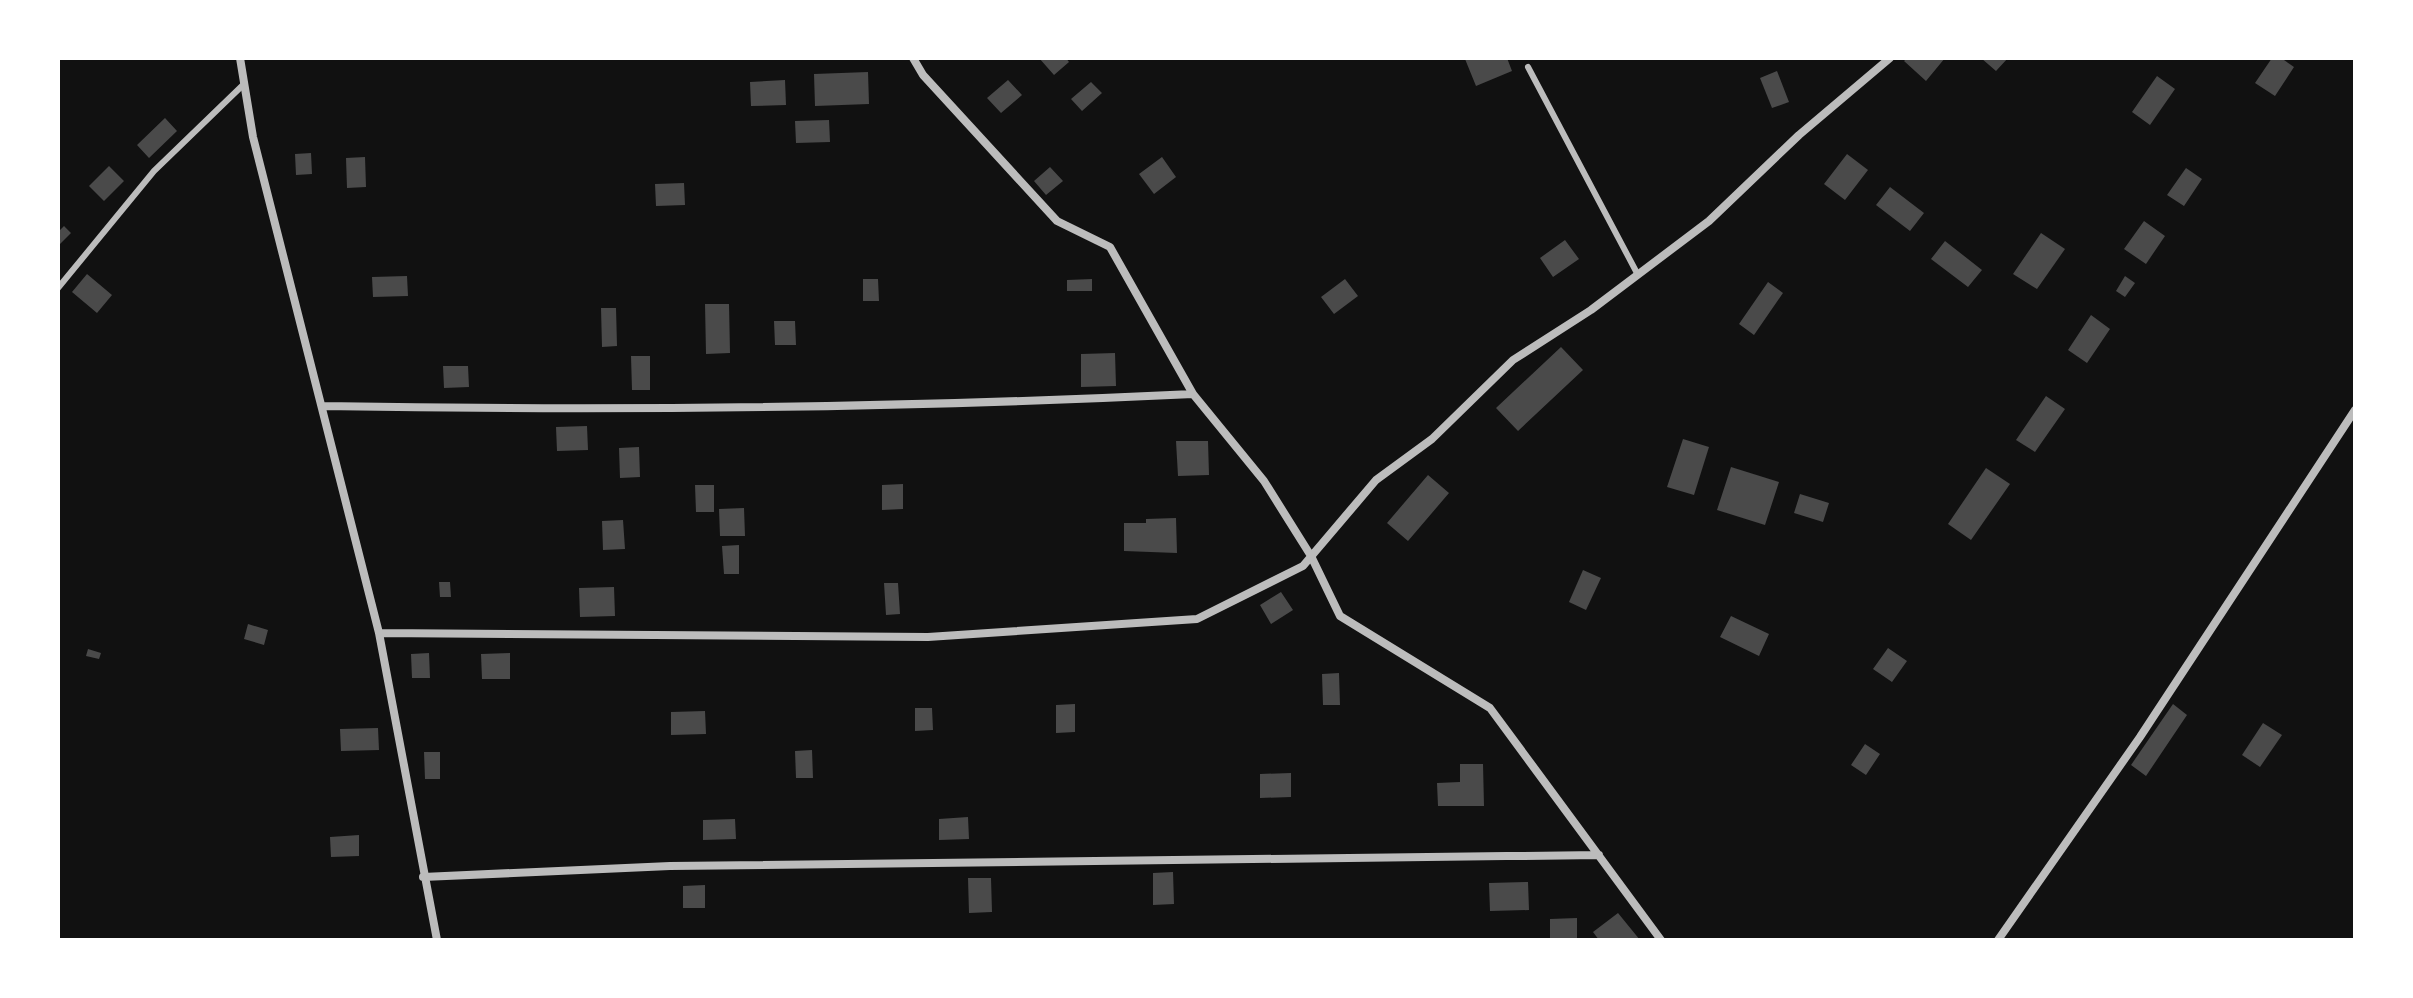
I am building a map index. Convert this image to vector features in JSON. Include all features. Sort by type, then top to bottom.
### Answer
[{"type":"street","points":[[240,58],[253,137],[379,633],[437,940]]},
{"type":"street","points":[[913,58],[923,75],[1057,221],[1110,247],[1193,394],[1264,481],[1311,556],[1340,616],[1490,708],[1661,940]]},
{"type":"street","points":[[379,633],[928,637],[1197,619],[1303,566],[1376,480],[1432,439],[1513,360],[1591,310],[1709,221],[1799,135],[1890,58]]},
{"type":"street","points":[[322,406],[617,410],[1080,400],[1193,394]]},
{"type":"street","points":[[1998,940],[2140,737],[2355,410]]},
{"type":"street","points":[[423,877],[670,866],[1599,855]]},
{"type":"lane","points":[[1528,67],[1638,275]]},
{"type":"lane","points":[[58,288],[154,171],[244,84]]},
{"type":"building","points":[[1039,58],[1066,58],[1069,62],[1054,75]]},
{"type":"building","points":[[1507,58],[1512,71],[1476,86],[1465,59]]},
{"type":"building","points":[[1907,58],[1945,58],[1926,81],[1904,61]]},
{"type":"building","points":[[1981,58],[2008,58],[1996,71]]},
{"type":"building","points":[[2272,58],[2281,58],[2294,67],[2275,96],[2255,83]]},
{"type":"building","points":[[1777,71],[1789,102],[1772,108],[1760,78]]},
{"type":"building","points":[[868,72],[869,104],[815,106],[814,74]]},
{"type":"building","points":[[2157,76],[2175,89],[2150,125],[2132,112]]},
{"type":"building","points":[[785,80],[786,105],[751,106],[750,82]]},
{"type":"building","points":[[1008,80],[1022,95],[1001,113],[987,98]]},
{"type":"building","points":[[1091,82],[1102,93],[1082,111],[1071,99]]},
{"type":"building","points":[[165,118],[177,131],[149,158],[137,145]]},
{"type":"building","points":[[829,120],[830,142],[796,143],[795,121]]},
{"type":"building","points":[[311,153],[312,174],[296,175],[295,154]]},
{"type":"building","points":[[1847,154],[1868,170],[1845,200],[1824,184]]},
{"type":"building","points":[[365,157],[366,187],[347,188],[346,158]]},
{"type":"building","points":[[1162,157],[1176,177],[1154,194],[1139,174]]},
{"type":"building","points":[[109,166],[124,181],[104,201],[89,186]]},
{"type":"building","points":[[1050,167],[1063,181],[1046,195],[1034,181]]},
{"type":"building","points":[[2186,168],[2202,179],[2184,206],[2167,195]]},
{"type":"building","points":[[684,183],[685,205],[656,206],[655,184]]},
{"type":"building","points":[[1890,187],[1924,213],[1910,231],[1876,205]]},
{"type":"building","points":[[2144,221],[2165,236],[2146,264],[2124,249]]},
{"type":"building","points":[[64,226],[71,233],[58,246],[58,232]]},
{"type":"building","points":[[2041,233],[2065,249],[2037,289],[2013,274]]},
{"type":"building","points":[[1565,240],[1579,259],[1553,277],[1540,258]]},
{"type":"building","points":[[1945,241],[1982,270],[1968,287],[1931,259]]},
{"type":"building","points":[[87,274],[112,295],[97,313],[72,292]]},
{"type":"building","points":[[407,276],[408,296],[373,297],[372,277]]},
{"type":"building","points":[[2125,276],[2135,283],[2125,297],[2116,291]]},
{"type":"building","points":[[863,279],[878,279],[879,301],[863,301]]},
{"type":"building","points":[[1092,279],[1092,291],[1067,291],[1067,280]]},
{"type":"building","points":[[1345,279],[1358,296],[1334,314],[1321,297]]},
{"type":"building","points":[[1768,282],[1783,293],[1754,335],[1739,324]]},
{"type":"building","points":[[705,304],[729,304],[730,353],[706,354]]},
{"type":"building","points":[[601,308],[616,308],[617,346],[602,347]]},
{"type":"building","points":[[2091,315],[2110,329],[2087,363],[2068,350]]},
{"type":"building","points":[[774,321],[795,321],[796,345],[775,345]]},
{"type":"building","points":[[1561,347],[1583,370],[1518,431],[1496,408]]},
{"type":"building","points":[[1115,353],[1116,386],[1081,387],[1081,354]]},
{"type":"building","points":[[631,356],[650,356],[650,390],[632,390]]},
{"type":"building","points":[[443,366],[468,366],[469,387],[444,388]]},
{"type":"building","points":[[2046,396],[2065,409],[2035,452],[2016,440]]},
{"type":"building","points":[[587,426],[588,450],[557,451],[556,427]]},
{"type":"building","points":[[1683,439],[1709,447],[1694,495],[1667,487]]},
{"type":"building","points":[[1176,441],[1208,441],[1209,475],[1178,476]]},
{"type":"building","points":[[639,447],[640,477],[620,478],[619,448]]},
{"type":"building","points":[[1731,467],[1779,482],[1765,525],[1717,510]]},
{"type":"building","points":[[1986,468],[2010,484],[1971,540],[1948,524]]},
{"type":"building","points":[[1428,475],[1449,493],[1408,541],[1387,523]]},
{"type":"building","points":[[903,484],[903,509],[882,510],[882,485]]},
{"type":"building","points":[[695,485],[714,485],[714,512],[696,512]]},
{"type":"building","points":[[1800,494],[1829,503],[1823,522],[1794,513]]},
{"type":"building","points":[[744,508],[745,536],[720,536],[719,509]]},
{"type":"building","points":[[1176,518],[1177,553],[1124,551],[1124,523]]},
{"type":"building","points":[[623,520],[625,549],[603,550],[602,521]]},
{"type":"building","points":[[739,545],[739,574],[724,574],[722,546]]},
{"type":"building","points":[[1583,570],[1601,578],[1586,610],[1569,602]]},
{"type":"building","points":[[439,582],[450,582],[451,597],[440,597]]},
{"type":"building","points":[[884,583],[898,583],[900,614],[886,615]]},
{"type":"building","points":[[614,587],[615,616],[580,617],[579,588]]},
{"type":"building","points":[[1281,592],[1293,610],[1271,624],[1260,605]]},
{"type":"building","points":[[1731,616],[1769,634],[1759,656],[1720,637]]},
{"type":"building","points":[[248,624],[268,630],[264,645],[244,639]]},
{"type":"building","points":[[1888,648],[1907,661],[1892,682],[1873,669]]},
{"type":"building","points":[[88,649],[101,653],[99,659],[86,656]]},
{"type":"building","points":[[429,653],[430,678],[412,678],[411,654]]},
{"type":"building","points":[[510,653],[510,679],[482,679],[481,654]]},
{"type":"building","points":[[1339,673],[1340,705],[1323,705],[1322,674]]},
{"type":"building","points":[[1075,704],[1075,732],[1056,733],[1056,705]]},
{"type":"building","points":[[2173,704],[2187,715],[2146,776],[2131,765]]},
{"type":"building","points":[[915,708],[932,708],[933,730],[915,731]]},
{"type":"building","points":[[705,711],[706,734],[671,735],[671,712]]},
{"type":"building","points":[[2263,723],[2282,735],[2260,767],[2242,755]]},
{"type":"building","points":[[378,728],[379,750],[341,751],[340,729]]},
{"type":"building","points":[[1865,744],[1880,754],[1866,775],[1851,765]]},
{"type":"building","points":[[812,750],[813,778],[796,778],[795,751]]},
{"type":"building","points":[[424,752],[440,752],[440,779],[425,779]]},
{"type":"building","points":[[1460,764],[1483,764],[1484,806],[1438,806],[1437,783],[1460,782]]},
{"type":"building","points":[[1291,773],[1291,797],[1260,798],[1260,774]]},
{"type":"building","points":[[968,817],[969,839],[939,840],[939,819]]},
{"type":"building","points":[[735,819],[736,839],[703,840],[703,820]]},
{"type":"building","points":[[359,835],[359,856],[331,857],[330,837]]},
{"type":"building","points":[[1173,872],[1174,904],[1153,905],[1153,873]]},
{"type":"building","points":[[968,878],[991,878],[992,912],[969,913]]},
{"type":"building","points":[[1528,882],[1529,910],[1490,911],[1489,883]]},
{"type":"building","points":[[705,885],[705,908],[683,908],[683,886]]},
{"type":"building","points":[[1618,913],[1640,940],[1599,940],[1593,932]]},
{"type":"building","points":[[1577,918],[1577,939],[1550,940],[1550,919]]}]
